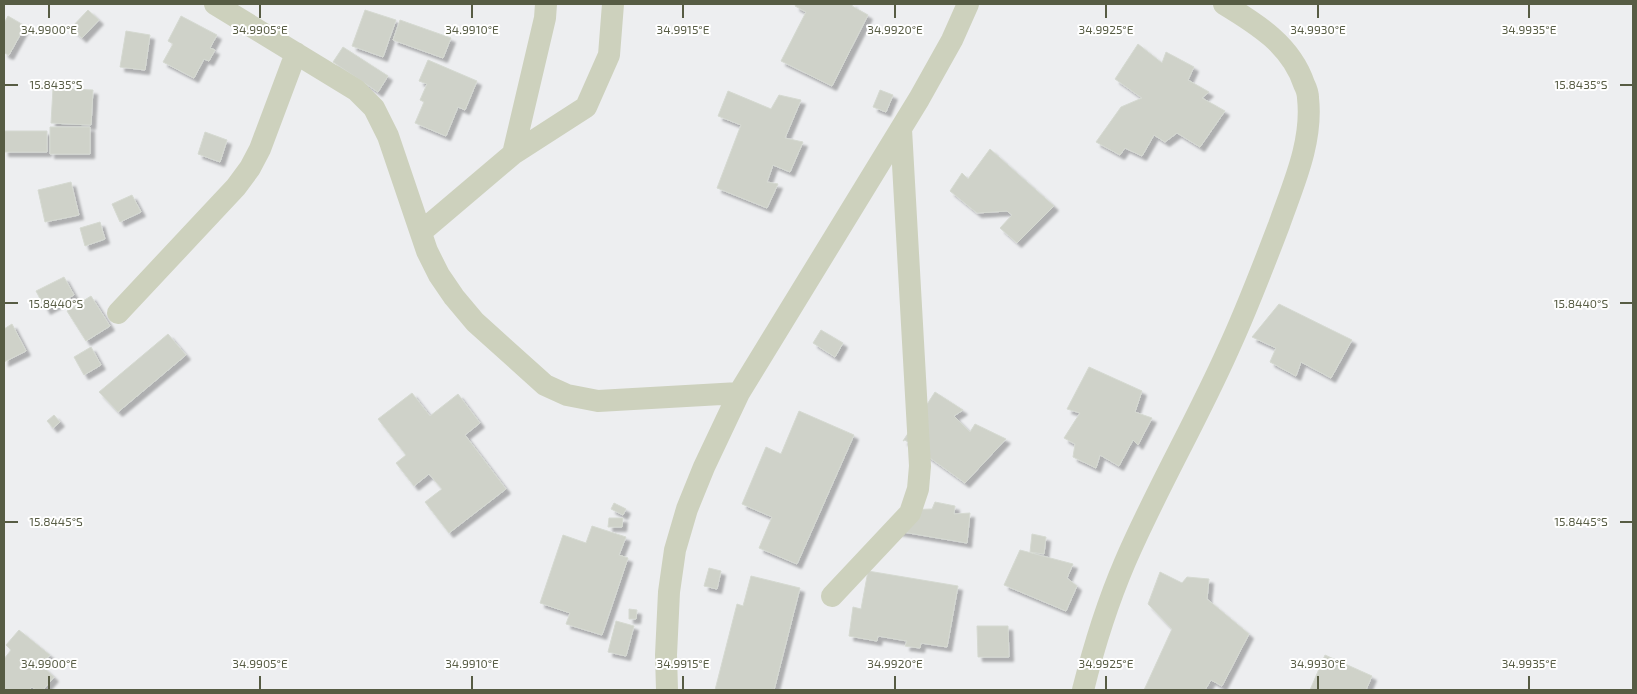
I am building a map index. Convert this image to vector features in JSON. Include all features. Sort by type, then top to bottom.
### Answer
[{"type":"street","points":[[215,4],[356,90],[374,108],[388,136],[427,251],[439,275],[475,322],[544,384],[567,395],[598,401],[739,393]]},
{"type":"street","points":[[513,154],[545,18],[546,4]]},
{"type":"street","points":[[421,232],[513,154],[586,108],[609,55],[613,4]]},
{"type":"street","points":[[667,690],[666,655],[669,592],[675,550],[687,509],[704,467],[739,393],[901,129],[952,40],[968,4]]},
{"type":"street","points":[[1083,690],[1093,651],[1122,571],[1228,350],[1270,249],[1299,168],[1308,132],[1308,97],[1300,71],[1282,47],[1261,27],[1224,4]]},
{"type":"street","points":[[118,313],[236,187],[250,168],[260,148],[296,53]]},
{"type":"street","points":[[832,596],[910,512],[918,489],[920,466],[901,129]]},
{"type":"building","points":[[796,4],[853,4],[852,6],[868,15],[832,86],[781,61],[806,12],[795,6]]},
{"type":"building","points":[[88,10],[99,20],[82,38],[71,28]]},
{"type":"building","points":[[365,10],[396,20],[383,57],[352,46]]},
{"type":"building","points":[[8,16],[25,26],[9,55],[4,53],[4,23]]},
{"type":"building","points":[[181,16],[217,35],[210,48],[215,50],[209,61],[204,59],[194,78],[163,62],[173,44],[168,41]]},
{"type":"building","points":[[400,20],[451,38],[443,58],[393,40]]},
{"type":"building","points":[[126,31],[150,35],[145,70],[120,67]]},
{"type":"building","points":[[1138,44],[1162,63],[1166,52],[1194,67],[1188,80],[1209,92],[1202,98],[1225,111],[1200,147],[1177,133],[1165,142],[1154,135],[1142,156],[1125,148],[1120,155],[1096,142],[1121,107],[1142,98],[1115,79]]},
{"type":"building","points":[[343,47],[388,76],[378,92],[333,62]]},
{"type":"building","points":[[428,60],[477,81],[465,110],[458,107],[446,136],[415,123],[424,102],[420,100],[427,84],[419,81]]},
{"type":"building","points":[[53,88],[93,90],[91,125],[51,123]]},
{"type":"building","points":[[880,90],[893,95],[886,112],[873,107]]},
{"type":"building","points":[[728,91],[771,109],[779,95],[801,100],[785,138],[803,142],[790,172],[773,165],[767,182],[778,184],[767,208],[717,188],[741,125],[718,116]]},
{"type":"building","points":[[50,127],[90,127],[90,154],[50,154]]},
{"type":"building","points":[[4,131],[47,131],[47,152],[4,152]]},
{"type":"building","points":[[205,132],[227,140],[220,162],[198,154]]},
{"type":"building","points":[[990,149],[1054,206],[1017,243],[1000,228],[1012,215],[1007,211],[977,213],[950,191],[962,173],[968,179]]},
{"type":"building","points":[[71,182],[79,215],[45,222],[38,190]]},
{"type":"building","points":[[132,195],[141,212],[120,222],[112,204]]},
{"type":"building","points":[[100,222],[105,239],[85,246],[80,228]]},
{"type":"building","points":[[64,277],[74,295],[46,310],[36,291]]},
{"type":"building","points":[[91,296],[110,326],[86,341],[67,311]]},
{"type":"building","points":[[1279,304],[1352,340],[1331,378],[1301,362],[1296,376],[1270,362],[1276,348],[1252,337]]},
{"type":"building","points":[[12,324],[26,351],[4,362],[4,329]]},
{"type":"building","points":[[821,330],[843,343],[835,357],[813,343]]},
{"type":"building","points":[[168,334],[186,355],[118,412],[99,392]]},
{"type":"building","points":[[91,347],[101,365],[84,375],[74,357]]},
{"type":"building","points":[[1089,367],[1142,391],[1135,412],[1152,418],[1138,445],[1133,440],[1119,466],[1100,455],[1096,468],[1073,457],[1075,444],[1064,438],[1080,413],[1067,409]]},
{"type":"building","points":[[935,392],[963,410],[954,416],[970,432],[975,424],[1006,439],[965,483],[905,440],[903,441]]},
{"type":"building","points":[[412,393],[430,416],[458,394],[480,423],[465,435],[506,489],[449,533],[425,502],[442,489],[429,474],[414,486],[396,463],[406,455],[378,419]]},
{"type":"building","points":[[799,411],[854,435],[797,564],[759,548],[772,517],[742,504],[766,447],[781,454]]},
{"type":"building","points":[[54,415],[60,422],[53,428],[47,421]]},
{"type":"building","points":[[935,502],[955,506],[954,514],[970,513],[967,543],[897,531],[902,510],[932,509]]},
{"type":"building","points":[[614,503],[626,509],[623,515],[611,509]]},
{"type":"building","points":[[609,518],[623,518],[622,527],[608,527]]},
{"type":"building","points":[[592,526],[626,537],[619,555],[628,558],[602,635],[566,624],[570,613],[540,603],[563,535],[586,543]]},
{"type":"building","points":[[1032,534],[1046,537],[1044,554],[1030,552]]},
{"type":"building","points":[[1020,550],[1073,564],[1067,578],[1077,586],[1066,611],[1004,585]]},
{"type":"building","points":[[709,568],[721,571],[717,589],[704,586]]},
{"type":"building","points":[[868,571],[958,586],[947,647],[921,643],[920,648],[905,646],[907,641],[878,636],[877,641],[849,636],[853,607],[861,609]]},
{"type":"building","points":[[1160,572],[1182,583],[1187,577],[1209,579],[1207,599],[1249,634],[1222,686],[1211,680],[1205,690],[1144,690],[1172,629],[1148,604]]},
{"type":"building","points":[[751,576],[800,588],[774,690],[715,690],[737,604],[743,606]]},
{"type":"building","points":[[629,609],[637,610],[636,619],[629,619]]},
{"type":"building","points":[[616,621],[634,626],[626,656],[608,652]]},
{"type":"building","points":[[977,626],[1008,626],[1009,657],[978,657]]},
{"type":"building","points":[[19,630],[50,655],[41,665],[54,677],[43,690],[36,690],[32,687],[29,690],[4,690],[4,659],[11,650],[6,645]]},
{"type":"building","points":[[1325,655],[1372,676],[1366,690],[1310,690]]}]
